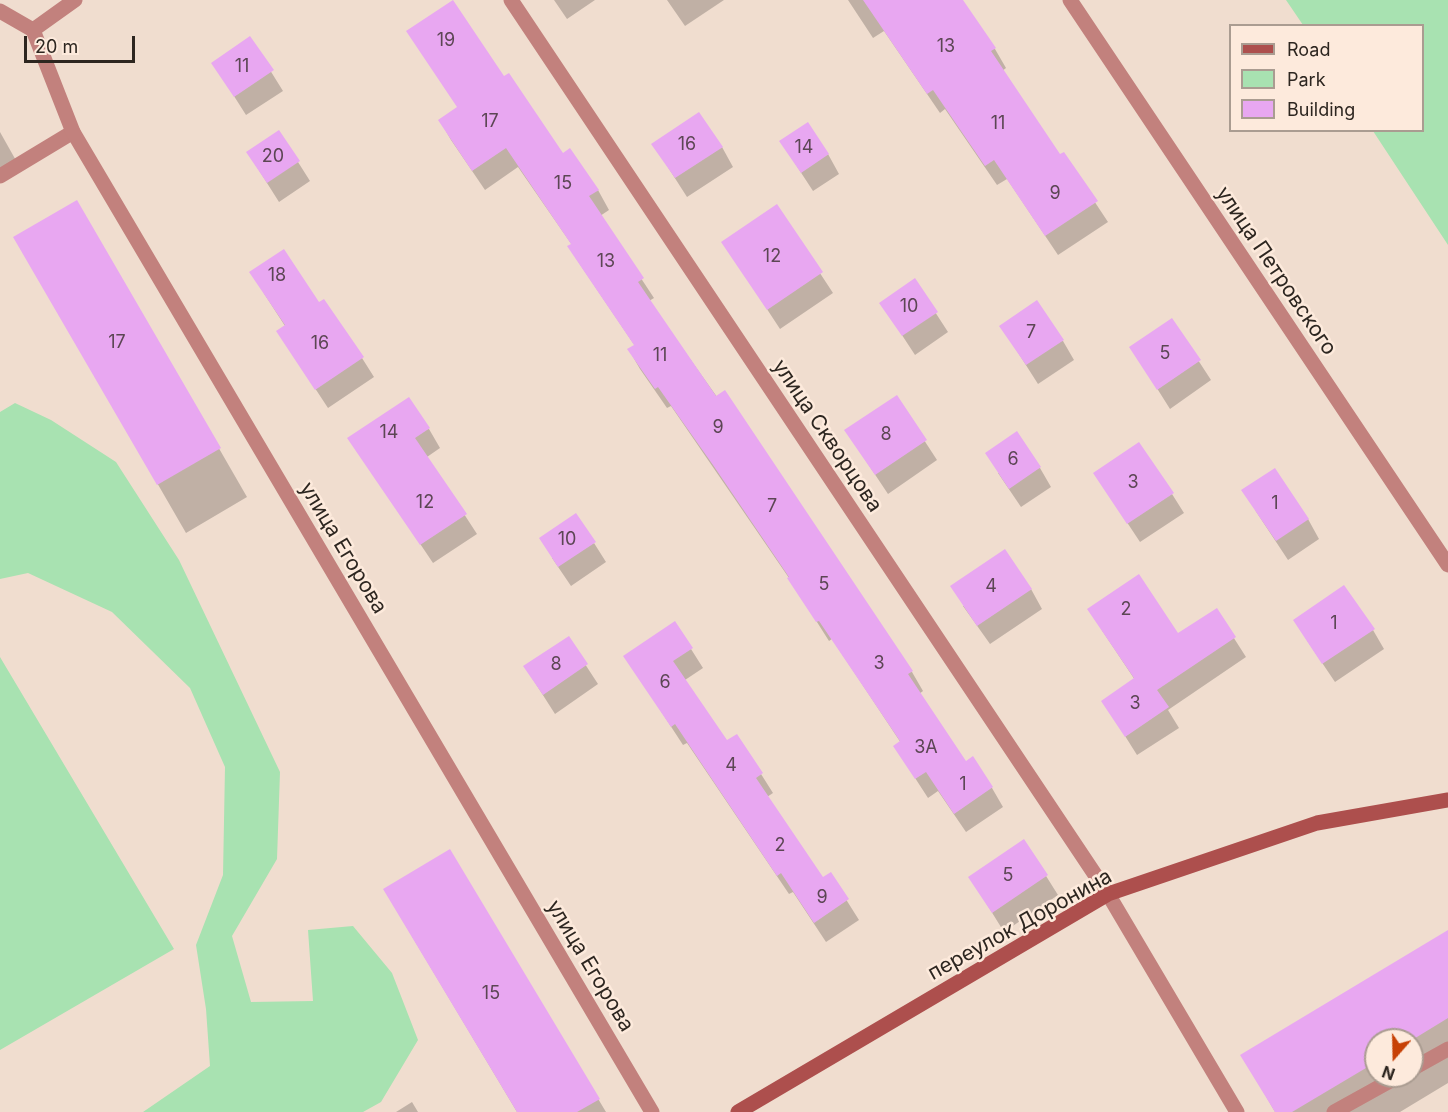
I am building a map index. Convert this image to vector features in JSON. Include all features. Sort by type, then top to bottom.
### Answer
[{"type":"main road","name":"переулок Доронина","points":[[738,1112],[1108,894],[1317,823],[1448,800]]},
{"type":"street","points":[[0,11],[33,30],[75,0]]},
{"type":"street","name":"улица Скворцова","points":[[511,0],[1108,894],[1237,1112]]},
{"type":"street","name":"улица Петровского","points":[[1070,0],[1448,565]]},
{"type":"street","name":"улица Егорова","points":[[33,30],[73,132],[652,1112]]},
{"type":"street","points":[[0,176],[73,132]]},
{"type":"street","points":[[1424,1062],[1448,1049]]},
{"type":"street","points":[[1334,1112],[1377,1088]]},
{"type":"green space","points":[[1286,0],[1448,0],[1448,245],[1374,132],[1424,132],[1424,24],[1302,24]]},
{"type":"green space","points":[[15,403],[51,420],[116,462],[179,560],[280,772],[277,859],[232,936],[251,1002],[313,1001],[308,930],[353,926],[392,973],[418,1040],[381,1102],[363,1112],[143,1112],[210,1066],[206,1009],[196,945],[223,875],[225,767],[190,688],[112,612],[28,573],[0,579],[0,412]]},
{"type":"green space","points":[[0,657],[174,949],[0,1050]]},
{"type":"building","points":[[453,0],[504,76],[509,73],[563,153],[570,148],[599,190],[589,196],[644,278],[638,282],[716,396],[725,390],[913,671],[908,674],[966,761],[973,756],[993,787],[954,814],[926,772],[915,779],[893,746],[900,741],[819,621],[816,622],[787,578],[789,577],[713,465],[658,387],[655,389],[627,349],[634,345],[567,246],[571,244],[506,148],[472,171],[438,120],[457,107],[406,31]]},
{"type":"building","points":[[863,0],[963,0],[996,48],[991,51],[1060,154],[1064,152],[1098,201],[1045,236],[994,160],[985,166],[933,90],[927,94]]},
{"type":"building","points":[[250,36],[274,70],[234,97],[211,63]]},
{"type":"building","points":[[699,112],[723,147],[675,178],[651,144]]},
{"type":"building","points":[[808,122],[829,154],[801,173],[779,141]]},
{"type":"building","points":[[279,130],[300,161],[267,183],[246,152]]},
{"type":"building","points":[[77,200],[221,448],[157,485],[13,237]]},
{"type":"building","points":[[777,204],[823,272],[767,310],[721,242]]},
{"type":"building","points":[[284,249],[319,302],[324,299],[364,357],[315,390],[276,331],[285,325],[249,272]]},
{"type":"building","points":[[915,278],[938,312],[902,336],[879,303]]},
{"type":"building","points":[[1037,300],[1064,340],[1026,365],[999,326]]},
{"type":"building","points":[[1172,318],[1201,360],[1157,390],[1129,347]]},
{"type":"building","points":[[897,395],[927,440],[875,475],[844,430]]},
{"type":"building","points":[[409,397],[430,428],[415,438],[467,514],[420,545],[347,438]]},
{"type":"building","points":[[1017,431],[1041,467],[1009,489],[985,453]]},
{"type":"building","points":[[1139,442],[1174,493],[1127,524],[1093,473]]},
{"type":"building","points":[[1275,468],[1309,519],[1276,541],[1241,490]]},
{"type":"building","points":[[576,513],[596,542],[558,567],[539,538]]},
{"type":"building","points":[[1005,549],[1032,589],[977,626],[950,586]]},
{"type":"building","points":[[1139,574],[1178,633],[1217,608],[1236,637],[1157,690],[1169,707],[1125,737],[1101,701],[1134,678],[1087,609]]},
{"type":"building","points":[[1344,585],[1375,629],[1322,664],[1293,620]]},
{"type":"building","points":[[675,621],[693,648],[673,661],[727,740],[737,734],[763,773],[756,778],[823,877],[831,872],[849,899],[814,923],[781,873],[777,876],[675,724],[671,727],[623,656]]},
{"type":"building","points":[[569,636],[588,664],[543,695],[523,666]]},
{"type":"building","points":[[1024,839],[1048,875],[992,913],[968,877]]},
{"type":"building","points":[[450,849],[600,1099],[577,1112],[517,1112],[383,889]]},
{"type":"building","points":[[1448,930],[1448,1018],[1424,1033],[1424,1028],[1364,1028],[1364,1069],[1292,1112],[1275,1112],[1240,1055]]}]
